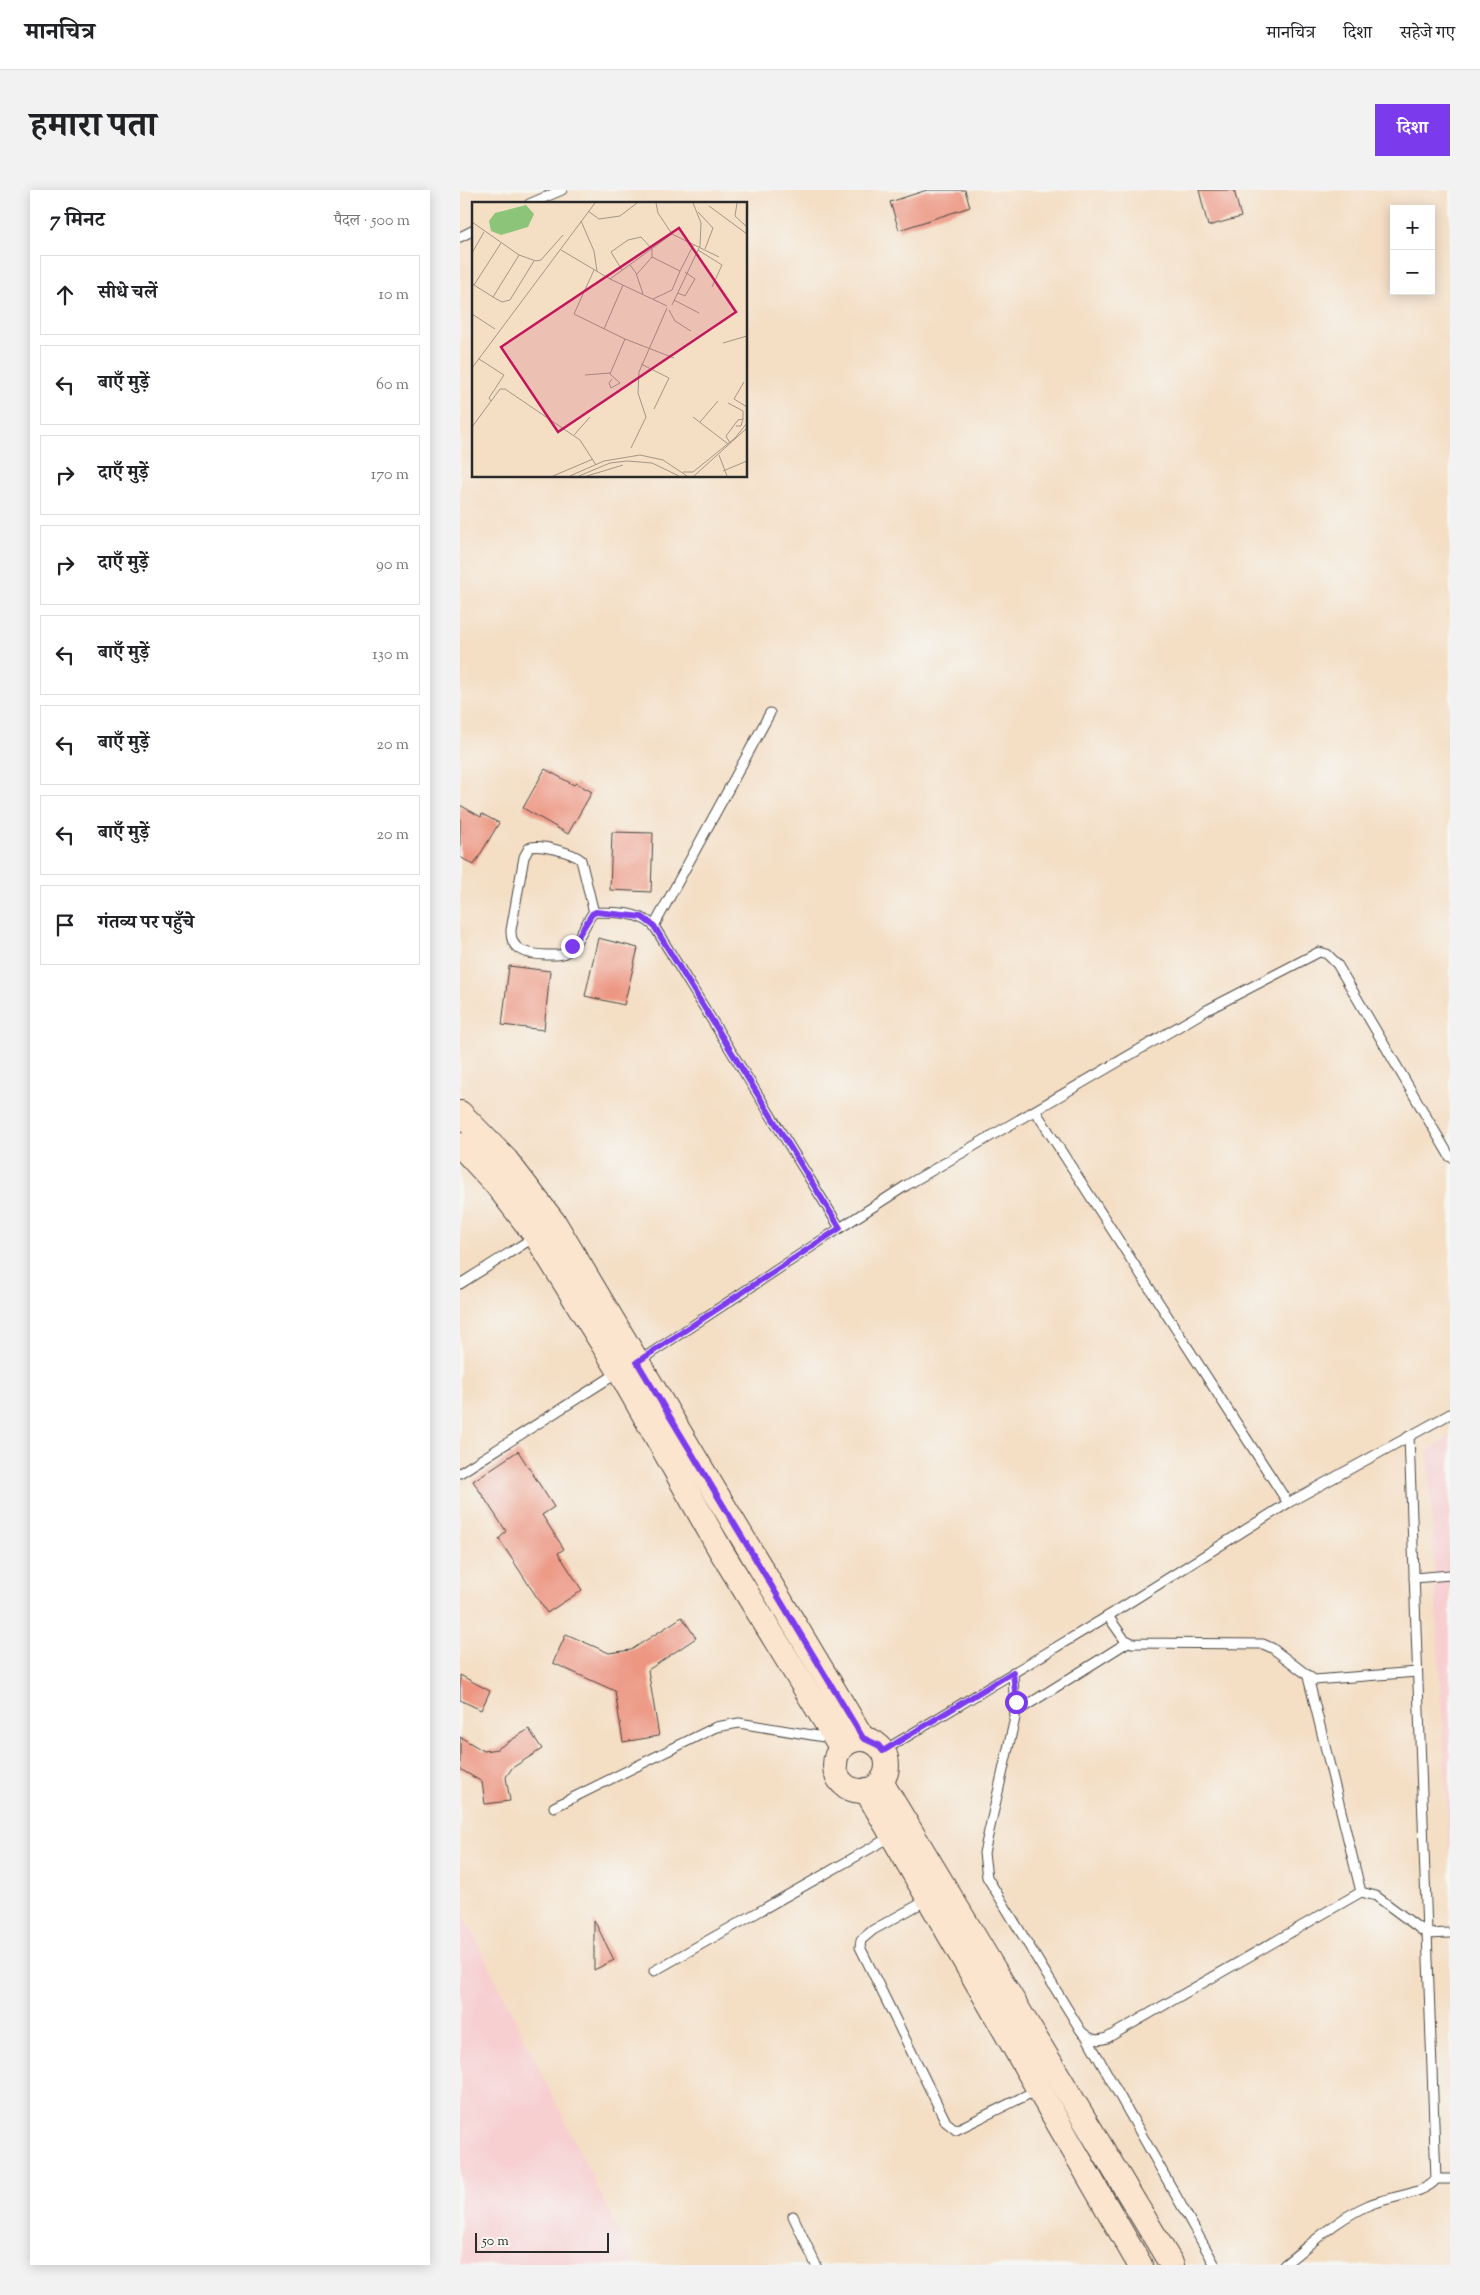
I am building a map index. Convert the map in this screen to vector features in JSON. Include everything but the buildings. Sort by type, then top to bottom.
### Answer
[{"type":"main road","points":[[460,1113],[506,1160],[545,1230],[628,1367],[863,1738]]},
{"type":"main road","points":[[460,1145],[496,1184],[545,1230]]},
{"type":"main road","points":[[628,1367],[721,1551],[838,1743],[835,1762],[838,1778],[850,1789],[874,1786],[887,1767],[883,1751],[878,1745],[863,1738],[838,1743]]},
{"type":"main road","points":[[874,1786],[892,1836],[929,1900],[1048,2083],[1172,2265]]},
{"type":"main road","points":[[874,1786],[1048,2083],[1140,2265]]},
{"type":"lane","points":[[534,202],[562,190]]},
{"type":"lane","points":[[460,237],[472,231]]},
{"type":"lane","points":[[654,926],[770,713]]},
{"type":"lane","points":[[536,846],[573,855],[582,860],[594,913],[572,946],[562,954],[531,954],[522,952],[515,946],[511,930],[524,856],[529,848],[536,846]]},
{"type":"lane","points":[[594,913],[642,917],[654,926],[840,1228]]},
{"type":"lane","points":[[460,1473],[628,1367],[907,1185],[1036,1112],[1207,1010],[1319,952],[1327,954],[1337,964],[1450,1157]]},
{"type":"lane","points":[[1036,1112],[1288,1503]]},
{"type":"lane","points":[[460,1284],[545,1230]]},
{"type":"lane","points":[[883,1751],[1108,1616],[1288,1503],[1450,1414]]},
{"type":"lane","points":[[1284,2265],[1340,2221],[1357,2211],[1380,2201],[1428,2188],[1436,2179],[1409,1436]]},
{"type":"lane","points":[[1414,1578],[1450,1575]]},
{"type":"lane","points":[[1108,1616],[1120,1635],[1128,1642]]},
{"type":"lane","points":[[1016,1712],[1128,1642],[1268,1645],[1314,1680],[1417,1672]]},
{"type":"lane","points":[[1013,1672],[1016,1712],[984,1853],[987,1877],[1086,2035],[1215,2265]]},
{"type":"lane","points":[[1308,1677],[1361,1892]]},
{"type":"lane","points":[[554,1807],[716,1727],[739,1723],[838,1743]]},
{"type":"lane","points":[[654,1971],[892,1836]]},
{"type":"lane","points":[[1086,2035],[1098,2041],[1107,2038],[1361,1892],[1376,1896],[1427,1934],[1450,1933]]},
{"type":"lane","points":[[929,1900],[873,1930],[861,1940],[860,1947],[946,2122],[956,2130],[1048,2083]]},
{"type":"lane","points":[[1436,2179],[1450,2179]]},
{"type":"lane","points":[[793,2216],[816,2265]]},
{"type":"shaded area","points":[[1450,1436],[1450,1863],[1428,1451]]},
{"type":"shaded area","points":[[460,1907],[635,2265],[460,2265]]},
{"type":"route","points":[[572,946],[592,914],[596,912],[631,915],[649,920],[840,1228],[637,1362],[863,1738],[871,1740],[883,1751],[1013,1672],[1016,1702]]}]
